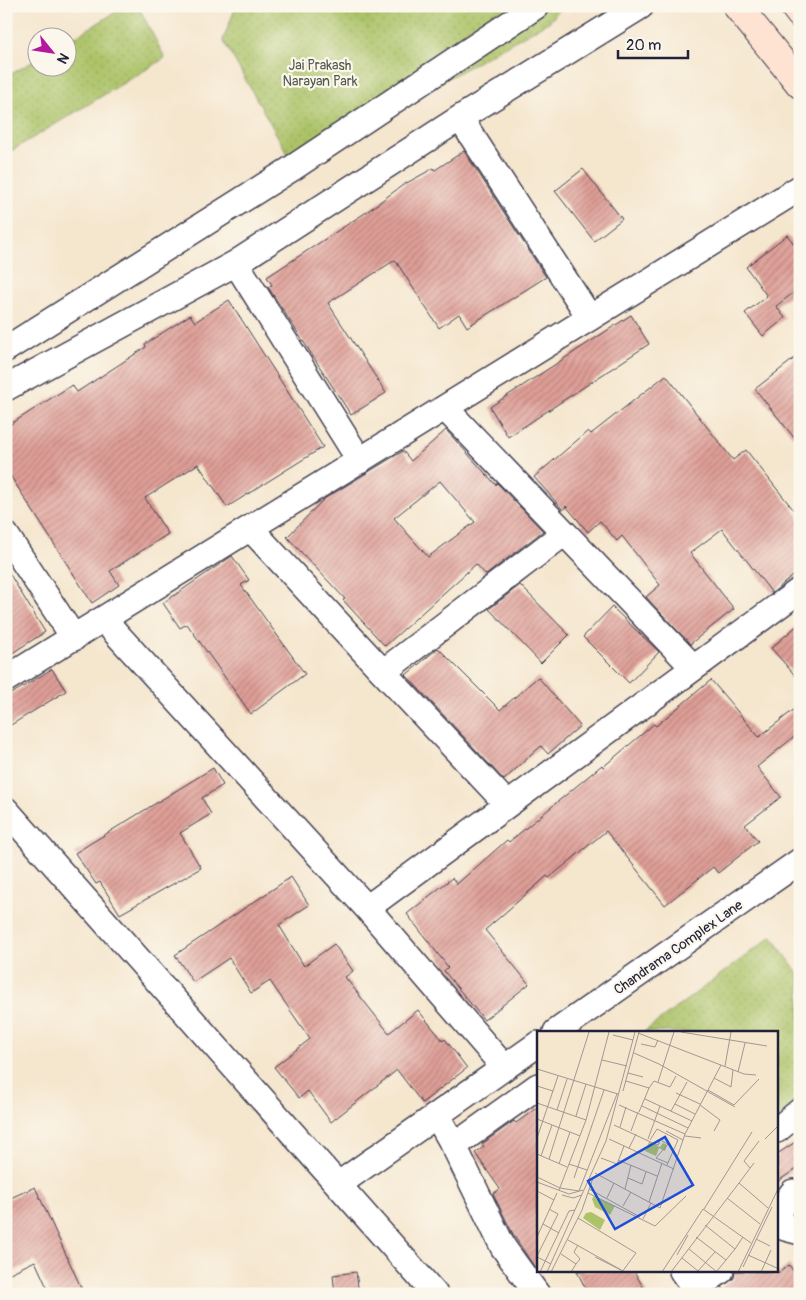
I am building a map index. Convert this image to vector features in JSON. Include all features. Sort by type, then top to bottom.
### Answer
[{"type":"main road","points":[[737,6],[800,84]]},
{"type":"main road","points":[[794,6],[800,14]]},
{"type":"street","points":[[6,349],[291,169],[536,6]]},
{"type":"street","points":[[6,388],[236,263],[460,118],[641,6]]},
{"type":"street","points":[[460,118],[590,318]]},
{"type":"street","points":[[6,679],[800,188]]},
{"type":"street","points":[[236,263],[360,461]]},
{"type":"street","points":[[444,408],[563,534],[693,667]]},
{"type":"street","points":[[251,528],[507,804]]},
{"type":"street","points":[[383,672],[563,534]]},
{"type":"street","points":[[6,535],[74,638]]},
{"type":"street","points":[[367,908],[800,590]]},
{"type":"street","points":[[104,620],[367,908],[504,1068]]},
{"type":"street","points":[[6,810],[339,1184],[374,1228],[435,1294]]},
{"type":"street","name":"Chandrama Complex Lane","points":[[557,1031],[800,861]]},
{"type":"street","points":[[339,1184],[537,1045]]},
{"type":"street","points":[[454,1146],[537,1087]]},
{"type":"street","points":[[778,1129],[800,1112]]},
{"type":"street","points":[[437,1116],[454,1146],[503,1247],[537,1294]]},
{"type":"street","points":[[787,1231],[778,1212],[790,1192]]},
{"type":"street","points":[[683,1272],[695,1289],[720,1272]]},
{"type":"green space","points":[[126,6],[138,6],[165,58],[6,154],[6,77],[28,64],[28,78],[78,78],[78,35]]},
{"type":"green space","name":"Jai Prakash Narayan Park","points":[[240,6],[563,6],[550,21],[294,165],[223,40],[235,9]]},
{"type":"green space","points":[[772,936],[800,976],[800,1103],[778,1119],[778,1031],[645,1031]]},
{"type":"building","points":[[464,151],[546,277],[467,327],[459,314],[439,328],[395,260],[328,303],[386,393],[351,415],[268,287],[272,285],[267,277],[365,213],[403,185],[434,168],[435,170]]},
{"type":"building","points":[[583,169],[622,219],[594,241],[555,191]]},
{"type":"building","points":[[787,235],[800,251],[800,288],[776,306],[785,318],[763,336],[745,313],[767,296],[746,267]]},
{"type":"building","points":[[229,300],[323,447],[227,507],[198,464],[145,498],[168,534],[110,571],[119,585],[92,603],[6,469],[6,427],[72,385],[77,392],[146,347],[145,344],[190,315],[195,322]]},
{"type":"building","points":[[631,315],[649,344],[508,437],[490,407]]},
{"type":"building","points":[[800,354],[800,445],[755,389]]},
{"type":"building","points":[[666,375],[733,460],[746,450],[800,518],[800,570],[772,593],[722,529],[690,553],[734,609],[690,644],[646,597],[660,585],[622,536],[617,541],[600,521],[588,532],[566,506],[563,510],[534,477],[588,431],[591,434]]},
{"type":"building","points":[[446,430],[496,485],[497,483],[543,531],[486,575],[476,564],[385,646],[343,600],[345,599],[287,537],[324,499],[403,451],[411,461]],"holes":[[[440,481],[475,522],[428,557],[394,518]]]},
{"type":"building","points":[[232,556],[249,580],[241,585],[305,674],[251,714],[187,624],[180,628],[163,603]]},
{"type":"building","points":[[6,568],[45,632],[6,657]]},
{"type":"building","points":[[520,585],[569,635],[541,663],[489,609]]},
{"type":"building","points":[[612,607],[659,652],[629,683],[583,637]]},
{"type":"building","points":[[800,623],[800,681],[771,648]]},
{"type":"building","points":[[438,648],[500,710],[538,677],[580,726],[548,754],[541,746],[504,780],[406,675]]},
{"type":"building","points":[[52,669],[66,691],[6,728],[6,697]]},
{"type":"building","points":[[711,680],[759,737],[800,705],[800,732],[757,767],[781,797],[745,825],[758,841],[718,873],[713,867],[665,905],[606,831],[549,878],[547,876],[485,930],[529,984],[484,1020],[444,971],[448,967],[407,914],[452,878],[457,884],[507,840],[509,842],[602,765],[603,767],[654,724],[656,726]]},
{"type":"building","points":[[213,768],[223,785],[202,798],[211,814],[180,833],[201,868],[120,914],[100,882],[96,884],[75,853]]},
{"type":"building","points":[[291,877],[309,905],[279,925],[304,966],[334,944],[353,971],[345,977],[389,1033],[418,1010],[443,1041],[445,1039],[467,1068],[422,1103],[397,1070],[331,1122],[308,1091],[299,1098],[274,1067],[310,1039],[270,981],[251,993],[229,958],[193,982],[175,955]]},
{"type":"building","points":[[537,1108],[537,1270],[514,1236],[493,1194],[500,1189],[475,1153],[484,1147],[482,1144],[514,1121],[516,1123]]},
{"type":"building","points":[[800,1139],[800,1166],[778,1181],[778,1153]]},
{"type":"building","points":[[35,1187],[84,1294],[50,1294],[35,1261],[6,1275],[6,1200]]},
{"type":"building","points":[[789,1265],[800,1280],[800,1294],[727,1294],[722,1287],[734,1278],[735,1272],[780,1272]]},
{"type":"building","points":[[356,1272],[359,1294],[335,1294],[333,1275]]},
{"type":"building","points":[[577,1272],[635,1272],[647,1294],[588,1294]]}]
